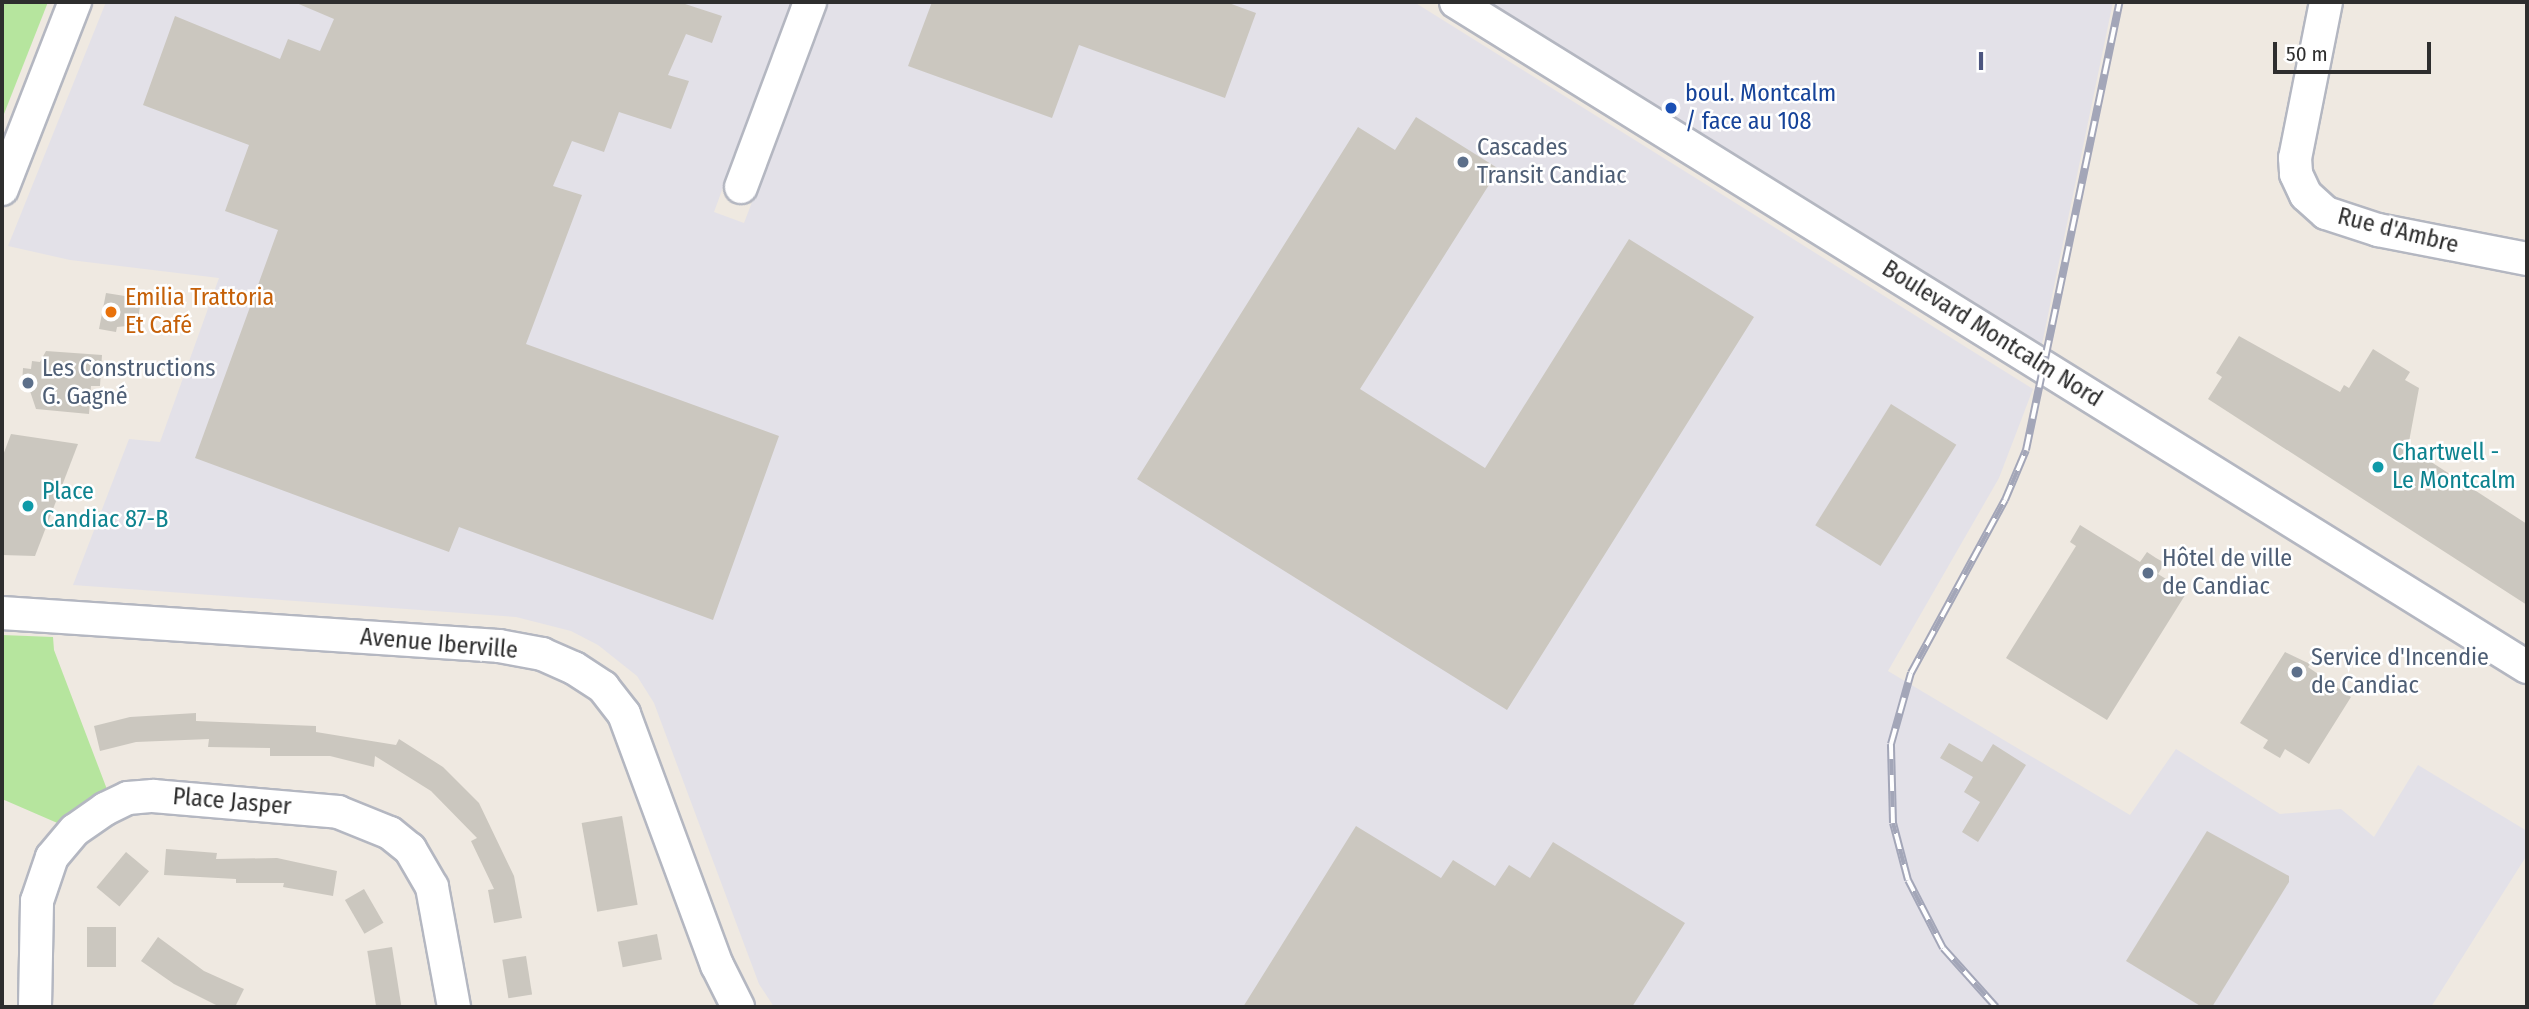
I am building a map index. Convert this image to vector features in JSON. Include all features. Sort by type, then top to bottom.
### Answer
[{"type":"street","points":[[2,189],[75,2]]},
{"type":"street","points":[[741,187],[810,2]]},
{"type":"street","name":"Boulevard Montcalm Nord","points":[[1456,2],[2527,667]]},
{"type":"street","name":"Rue d'Ambre","points":[[2326,2],[2295,158],[2296,174],[2306,195],[2326,213],[2378,230],[2527,259]]},
{"type":"street","name":"Avenue Iberville","points":[[2,613],[499,646],[542,654],[575,668],[603,687],[624,714],[717,965],[738,1007]]},
{"type":"street","name":"Place Jasper","points":[[35,1007],[37,901],[52,857],[75,830],[105,809],[128,798],[153,796],[338,812],[390,833],[410,849],[432,887],[454,1007]]},
{"type":"street","points":[[717,965],[720,1007]]},
{"type":"shaded area","points":[[106,2],[791,2],[714,212],[744,223],[828,2],[1414,2],[2033,389],[1999,478],[1888,671],[2130,815],[2176,749],[2280,814],[2341,809],[2374,837],[2418,765],[2527,831],[2527,855],[2431,1007],[774,1007],[759,984],[654,703],[637,676],[598,645],[571,631],[516,617],[73,585],[129,439],[160,442],[219,278],[70,260],[8,246]]},
{"type":"shaded area","points":[[1490,2],[2113,2],[2042,344],[2018,329]]},
{"type":"green space","points":[[2,2],[48,2],[2,119]]},
{"type":"green space","points":[[2,635],[53,637],[54,650],[108,792],[62,825],[2,799]]},
{"type":"building","points":[[294,2],[679,2],[722,16],[712,43],[686,34],[668,75],[689,81],[671,129],[619,112],[604,152],[572,141],[553,186],[582,195],[526,344],[779,436],[713,620],[459,527],[449,552],[195,458],[278,230],[225,211],[249,145],[143,105],[175,16],[280,59],[288,39],[320,51],[334,19]]},
{"type":"building","points":[[932,2],[1226,2],[1256,13],[1225,98],[1079,45],[1052,118],[908,66]]},
{"type":"building","points":[[1416,117],[1499,169],[1360,389],[1485,468],[1629,239],[1754,317],[1507,710],[1137,479],[1358,127],[1395,150]]},
{"type":"building","points":[[106,293],[131,297],[130,305],[140,307],[137,325],[117,327],[116,332],[99,329]]},
{"type":"building","name":"Chartwell - Le Montcalm","points":[[2239,336],[2340,392],[2344,385],[2349,388],[2373,349],[2410,372],[2405,380],[2419,388],[2408,447],[2527,524],[2527,605],[2208,399],[2222,377],[2216,373]]},
{"type":"building","points":[[46,351],[102,355],[100,386],[91,386],[89,414],[36,409],[28,385],[22,385],[23,368],[31,369],[32,361],[40,362]]},
{"type":"building","points":[[1891,404],[1956,445],[1881,566],[1815,525]]},
{"type":"building","name":"Place Candiac 87-B","points":[[11,434],[78,444],[35,556],[2,555],[2,458]]},
{"type":"building","points":[[2080,525],[2140,562],[2147,552],[2165,563],[2158,574],[2187,592],[2107,720],[2006,658],[2076,546],[2070,542]]},
{"type":"building","points":[[2285,652],[2310,664],[2308,667],[2351,697],[2309,764],[2285,749],[2280,758],[2263,748],[2268,740],[2240,723]]},
{"type":"building","points":[[196,713],[196,721],[316,726],[316,732],[396,745],[399,739],[443,767],[479,803],[514,876],[522,918],[494,923],[488,890],[494,889],[471,841],[477,838],[431,791],[375,756],[374,767],[330,756],[270,756],[270,748],[208,747],[209,739],[136,742],[100,751],[94,726],[130,717]]},
{"type":"building","points":[[1949,743],[1982,762],[1993,744],[2026,765],[1978,842],[1962,832],[1980,802],[1964,792],[1973,777],[1940,758]]},
{"type":"building","points":[[622,816],[638,905],[597,912],[582,823]]},
{"type":"building","points":[[1356,826],[1441,878],[1453,860],[1495,886],[1509,865],[1530,878],[1553,842],[1685,923],[1632,1007],[1243,1007]]},
{"type":"building","points":[[2207,831],[2289,876],[2289,882],[2212,1007],[2202,1007],[2126,961]]},
{"type":"building","points":[[166,849],[217,853],[216,859],[277,858],[337,871],[333,896],[283,887],[284,883],[236,883],[236,879],[164,875]]},
{"type":"building","points":[[126,852],[149,871],[119,907],[96,887]]},
{"type":"building","points":[[364,889],[384,923],[364,934],[345,900]]},
{"type":"building","points":[[87,927],[116,927],[116,967],[87,967]]},
{"type":"building","points":[[657,934],[662,960],[623,967],[618,942]]},
{"type":"building","points":[[158,937],[204,971],[244,989],[235,1007],[220,1007],[174,984],[141,961]]},
{"type":"building","points":[[392,947],[402,1007],[376,1007],[367,951]]},
{"type":"building","points":[[526,956],[532,995],[508,998],[502,960]]},
{"type":"railway","points":[[1996,1007],[1943,948],[1908,880],[1893,823],[1891,744],[1911,673],[2005,500],[2026,450],[2120,2]]},
{"type":"place","name":"boul. Montcalm / face au 108","points":[[1671,108]]},
{"type":"place","name":"Cascades Transit Candiac","points":[[1463,162]]},
{"type":"place","name":"Emilia Trattoria Et Café","points":[[111,312]]},
{"type":"place","name":"Les Constructions G. Gagné","points":[[28,383]]},
{"type":"place","name":"Chartwell - Le Montcalm","points":[[2378,467]]},
{"type":"place","name":"Place Candiac 87-B","points":[[28,506]]},
{"type":"place","name":"Hôtel de ville de Candiac","points":[[2148,573]]},
{"type":"place","name":"Service d'Incendie de Candiac","points":[[2297,672]]},
{"type":"district","name":"I","points":[[1981,62]]}]
